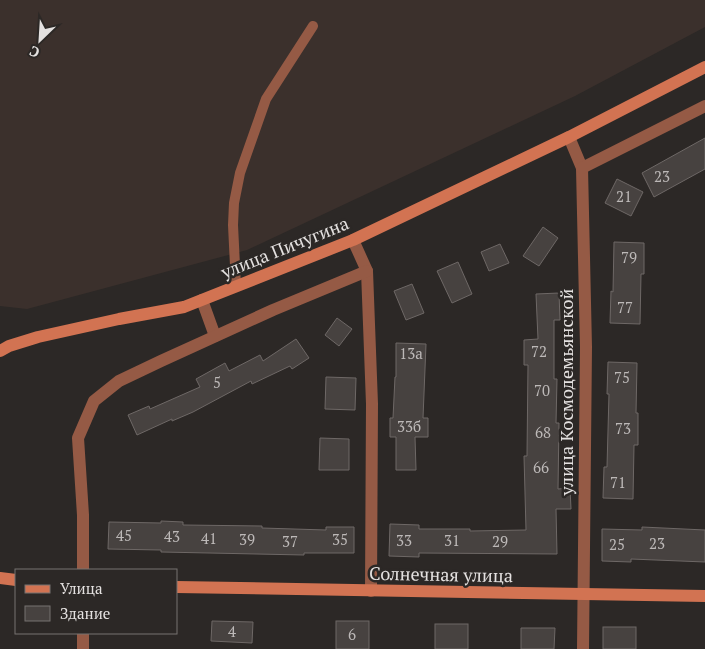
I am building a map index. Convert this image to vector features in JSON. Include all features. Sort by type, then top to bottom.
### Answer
[{"type":"street","name":"улица Пичугина","points":[[0,351],[9,346],[38,337],[184,307],[353,240],[569,137],[705,67]]},
{"type":"street","points":[[582,168],[705,106]]},
{"type":"street","name":"улица Космодемьянской","points":[[569,137],[582,168],[586,347],[583,649]]},
{"type":"street","points":[[353,240],[367,271],[372,404],[371,591]]},
{"type":"street","points":[[83,569],[83,515],[78,438],[94,401],[119,382],[215,336],[367,271]]},
{"type":"street","points":[[202,300],[215,336]]},
{"type":"street","points":[[0,578],[15,580]]},
{"type":"street","name":"Солнечная улица","points":[[178,587],[705,596]]},
{"type":"street","points":[[83,634],[83,649]]},
{"type":"lane","points":[[236,286],[234,210],[240,173],[266,99],[313,26]]},
{"type":"shaded area","points":[[0,0],[705,0],[705,27],[575,96],[247,250],[27,309],[0,306]]},
{"type":"building","points":[[705,138],[705,169],[654,197],[642,173]]},
{"type":"building","points":[[617,179],[643,192],[631,216],[605,203]]},
{"type":"building","points":[[543,227],[558,238],[539,266],[523,256]]},
{"type":"building","points":[[614,242],[644,243],[644,274],[641,274],[640,324],[610,323]]},
{"type":"building","points":[[500,244],[509,263],[489,271],[481,252]]},
{"type":"building","points":[[458,262],[472,294],[452,303],[437,271]]},
{"type":"building","points":[[412,284],[424,313],[406,320],[394,291]]},
{"type":"building","points":[[559,293],[560,320],[554,320],[554,379],[557,379],[556,423],[559,423],[558,489],[570,488],[571,509],[556,509],[557,554],[419,553],[419,557],[389,556],[390,524],[419,525],[419,529],[470,529],[470,531],[526,530],[524,456],[527,456],[528,365],[524,365],[524,340],[538,339],[536,294]]},
{"type":"building","points":[[337,318],[352,329],[339,346],[325,335]]},
{"type":"building","points":[[296,339],[309,358],[292,369],[290,366],[252,384],[251,381],[193,412],[172,421],[172,419],[137,435],[128,415],[149,406],[150,409],[200,387],[196,379],[225,363],[229,371],[260,355],[263,361]]},
{"type":"building","points":[[396,343],[426,344],[423,418],[428,418],[428,437],[415,437],[416,470],[396,470],[396,437],[390,437],[390,418],[393,418],[396,377]]},
{"type":"building","points":[[608,362],[637,363],[636,413],[638,413],[638,445],[634,445],[633,499],[603,498],[604,467],[607,467]]},
{"type":"building","points":[[326,377],[356,378],[355,410],[325,409]]},
{"type":"building","points":[[320,438],[349,439],[349,470],[319,470]]},
{"type":"building","points":[[161,521],[183,522],[183,525],[262,526],[262,528],[326,530],[326,527],[354,527],[354,553],[304,553],[304,555],[108,549],[109,522],[161,523]]},
{"type":"building","points":[[642,527],[705,530],[705,562],[631,559],[631,562],[602,561],[602,529],[642,530]]},
{"type":"building","points":[[212,621],[253,622],[252,643],[211,641]]},
{"type":"building","points":[[336,621],[369,621],[369,649],[336,649]]},
{"type":"building","points":[[435,624],[468,624],[468,649],[435,649]]},
{"type":"building","points":[[603,627],[636,627],[636,649],[603,649]]},
{"type":"building","points":[[521,628],[555,628],[554,649],[521,649]]}]
